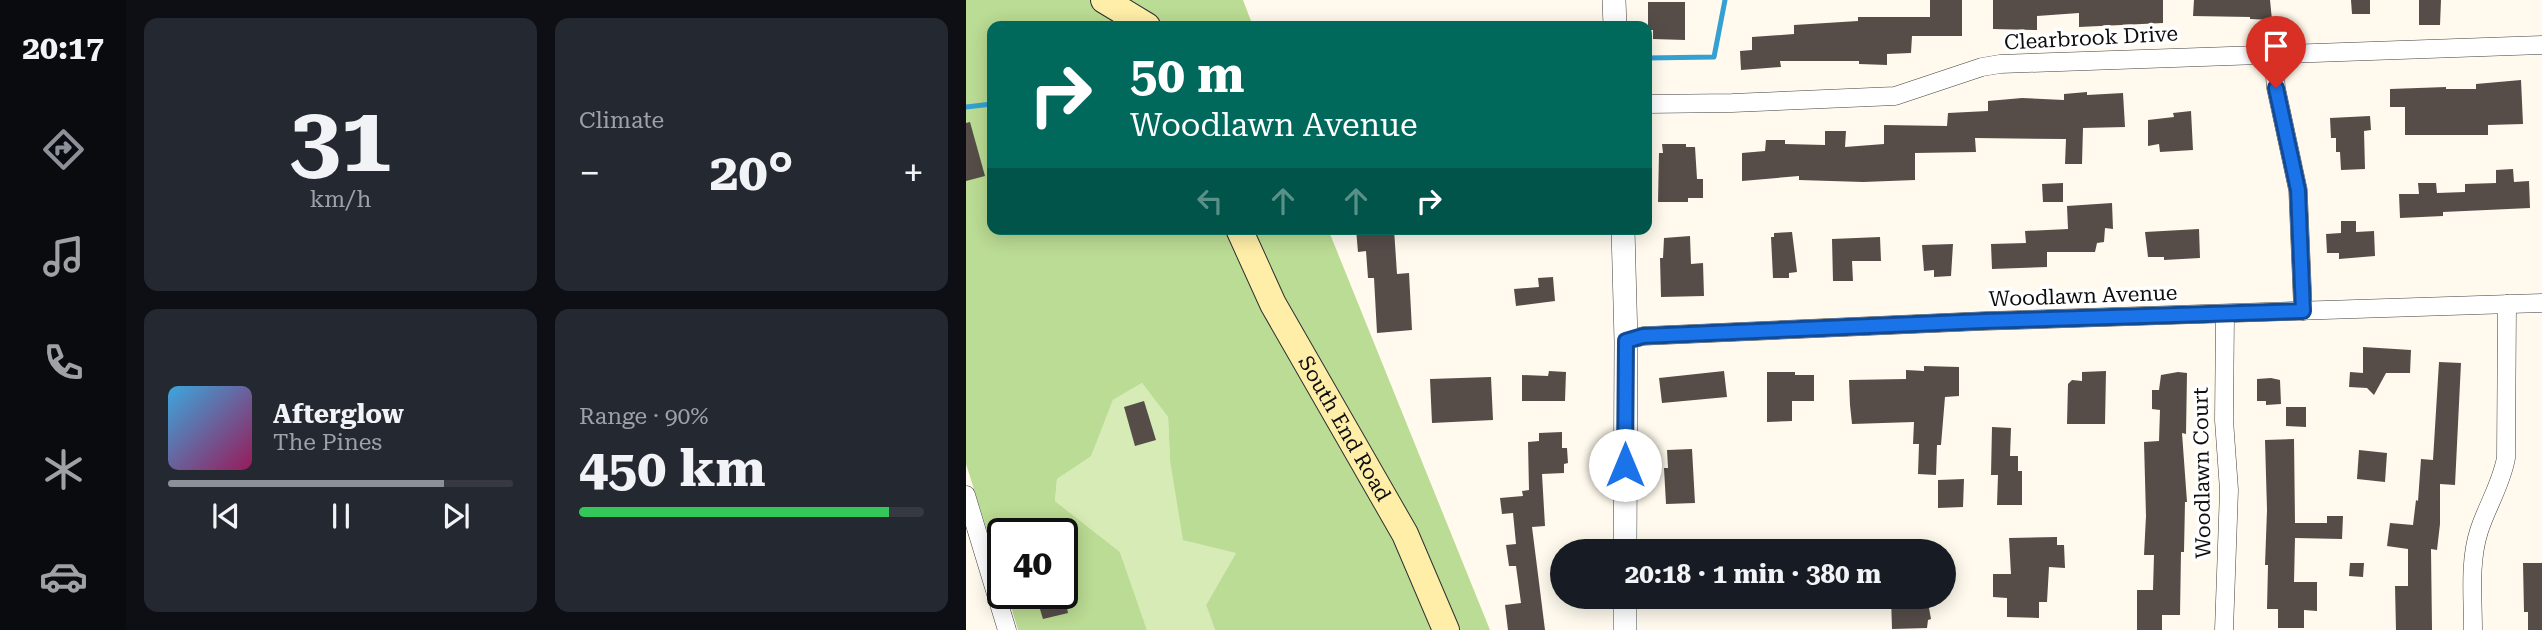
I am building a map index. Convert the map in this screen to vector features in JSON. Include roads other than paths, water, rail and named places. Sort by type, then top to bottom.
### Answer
[{"type":"main road","points":[[1104,0],[1139,21]]},
{"type":"main road","name":"South End Road","points":[[1242,235],[1273,303],[1405,534],[1446,630]]},
{"type":"street","points":[[1614,0],[1615,21]]},
{"type":"street","name":"Clearbrook Drive","points":[[1652,103],[1881,97],[1905,94],[1964,73],[2000,64],[2542,45]]},
{"type":"street","points":[[2273,53],[2276,88],[2298,190],[2303,311]]},
{"type":"street","points":[[1623,235],[1626,341],[1625,539]]},
{"type":"street","name":"Woodlawn Avenue","points":[[1626,341],[1643,336],[1970,322],[2542,303]]},
{"type":"street","points":[[2473,630],[2474,551],[2502,478],[2505,458],[2507,304]]},
{"type":"street","name":"Woodlawn Court","points":[[2224,630],[2229,490],[2224,420],[2225,315]]},
{"type":"street","points":[[966,495],[1007,630]]},
{"type":"street","points":[[1625,609],[1625,630]]},
{"type":"waterway","points":[[1652,58],[1714,57],[1725,0]]},
{"type":"waterway","points":[[966,107],[987,105]]}]
